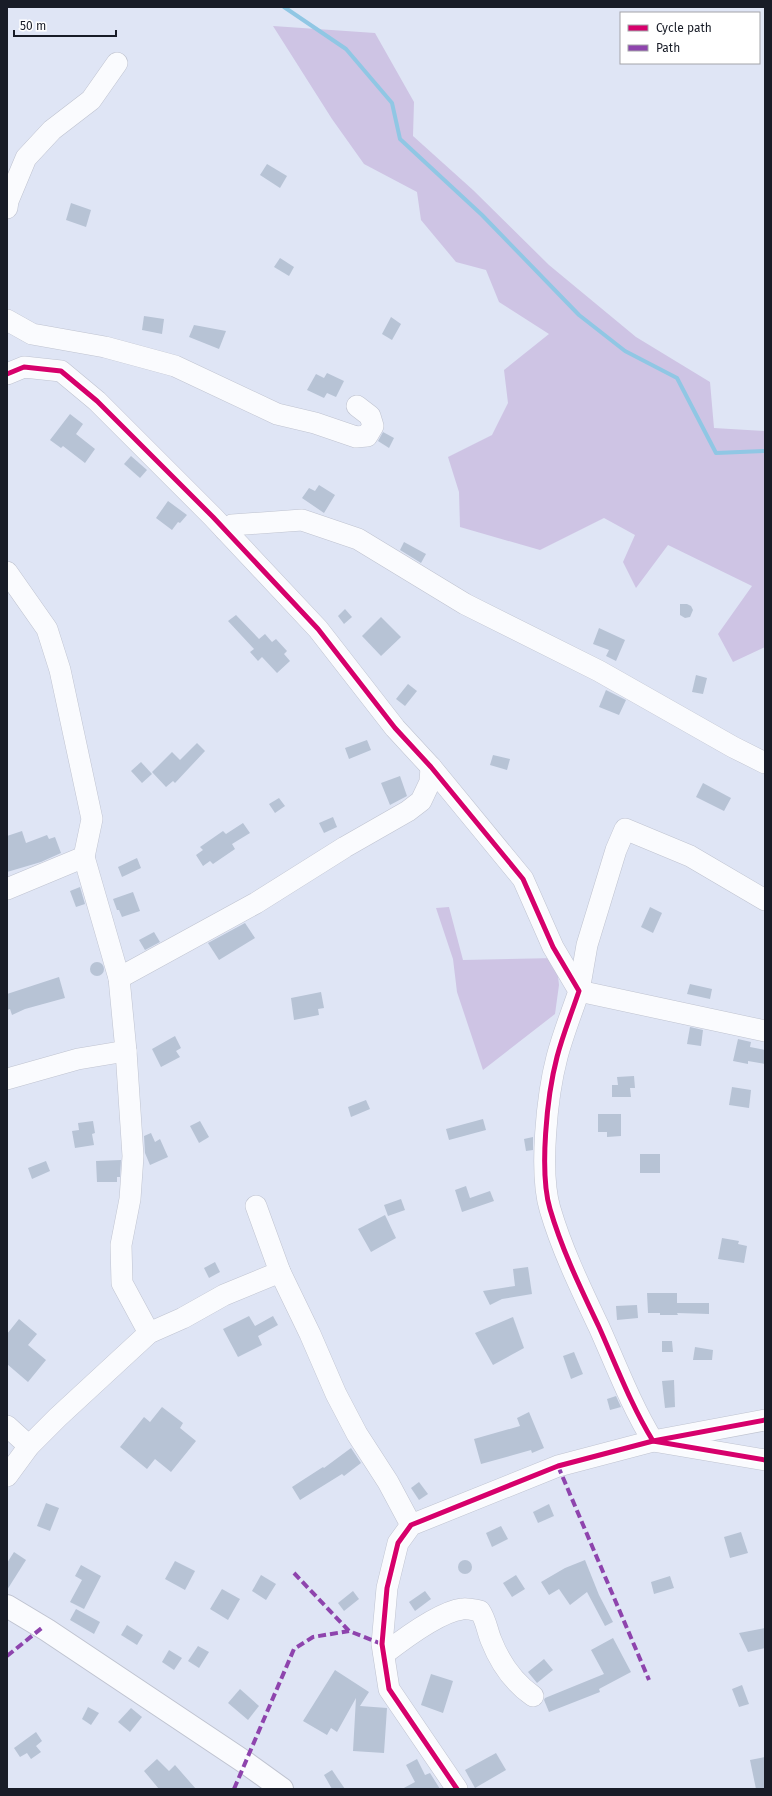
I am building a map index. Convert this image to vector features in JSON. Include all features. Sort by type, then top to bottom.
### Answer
[{"type":"main road","points":[[7,1606],[47,1630],[239,1758],[282,1789]]},
{"type":"street","points":[[7,208],[8,200],[26,158],[52,130],[91,100],[117,63]]},
{"type":"street","points":[[7,320],[32,334],[105,347],[175,366],[277,414],[315,423],[356,437],[367,436],[373,426],[370,416],[357,406]]},
{"type":"street","points":[[7,374],[24,367],[61,371],[97,401],[225,530],[318,628],[395,728],[431,767],[523,879],[553,947],[579,991],[765,1031]]},
{"type":"street","points":[[225,530],[232,525],[302,520],[358,539],[465,604],[599,670],[733,747],[765,763]]},
{"type":"street","points":[[7,572],[47,629],[60,670],[92,819],[84,857],[119,978],[134,1156],[130,1199],[121,1245],[122,1283],[149,1333]]},
{"type":"street","points":[[119,978],[256,903],[345,847],[408,811],[421,801],[430,782],[431,767]]},
{"type":"street","points":[[653,1441],[629,1394],[577,1278],[550,1209],[546,1189],[545,1154],[548,1105],[557,1057],[579,991],[587,945],[616,850],[625,829],[690,856],[765,900]]},
{"type":"street","points":[[7,889],[84,857]]},
{"type":"street","points":[[7,1079],[78,1059],[126,1051]]},
{"type":"street","points":[[256,1206],[280,1272],[310,1334],[336,1394],[357,1434],[388,1482],[411,1525]]},
{"type":"street","points":[[7,1476],[28,1446],[58,1416],[149,1333],[183,1318],[224,1295],[280,1272]]},
{"type":"street","points":[[457,1789],[389,1689],[382,1644],[387,1588],[398,1543],[411,1525],[558,1466],[653,1441],[765,1420]]},
{"type":"street","points":[[7,1426],[28,1446]]},
{"type":"street","points":[[653,1441],[765,1460]]},
{"type":"street","points":[[384,1654],[410,1634],[439,1618],[461,1609],[480,1611],[485,1619],[490,1638],[499,1659],[512,1678],[533,1696]]},
{"type":"shaded area","points":[[273,26],[375,33],[414,102],[413,136],[473,190],[549,265],[636,337],[710,382],[714,428],[765,431],[765,647],[733,662],[718,634],[752,586],[668,545],[636,588],[623,562],[635,535],[604,518],[540,550],[460,527],[459,492],[448,457],[492,435],[508,403],[504,370],[549,334],[499,302],[486,270],[456,262],[421,220],[417,192],[364,164],[332,119]]},
{"type":"shaded area","points":[[449,907],[463,960],[556,958],[559,985],[555,1014],[483,1070],[457,992],[453,959],[436,908]]},
{"type":"building","points":[[267,164],[287,176],[280,188],[260,175]]},
{"type":"building","points":[[71,203],[91,210],[86,227],[66,220]]},
{"type":"building","points":[[280,258],[294,267],[289,276],[274,267]]},
{"type":"building","points":[[144,316],[164,319],[162,334],[142,330]]},
{"type":"building","points":[[391,317],[401,324],[392,340],[382,334]]},
{"type":"building","points":[[194,325],[226,331],[219,349],[189,337]]},
{"type":"building","points":[[327,373],[344,381],[336,397],[327,393],[324,398],[307,390],[316,374],[324,378]]},
{"type":"building","points":[[70,414],[83,424],[76,434],[95,449],[85,463],[63,446],[61,448],[50,440]]},
{"type":"building","points":[[383,432],[394,438],[389,448],[378,441]]},
{"type":"building","points":[[131,456],[147,470],[140,478],[124,464]]},
{"type":"building","points":[[319,485],[335,495],[324,513],[302,498],[309,488],[315,491]]},
{"type":"building","points":[[168,501],[187,515],[180,523],[178,522],[172,530],[156,518]]},
{"type":"building","points":[[404,542],[426,554],[421,563],[400,550]]},
{"type":"building","points":[[680,604],[687,604],[691,606],[693,610],[690,617],[685,618],[680,615]]},
{"type":"building","points":[[345,609],[352,617],[344,624],[338,616]]},
{"type":"building","points":[[236,615],[259,639],[265,634],[272,642],[276,639],[287,651],[284,654],[290,661],[277,673],[262,657],[258,661],[250,652],[254,649],[228,621]]},
{"type":"building","points":[[381,617],[401,637],[381,656],[362,636]]},
{"type":"building","points":[[599,628],[625,640],[616,661],[606,656],[609,650],[593,644]]},
{"type":"building","points":[[696,675],[707,678],[703,694],[692,692]]},
{"type":"building","points":[[408,684],[417,691],[405,706],[396,699]]},
{"type":"building","points":[[606,690],[626,700],[619,715],[599,707]]},
{"type":"building","points":[[367,740],[371,750],[349,759],[345,748]]},
{"type":"building","points":[[197,743],[205,751],[175,783],[173,781],[166,787],[152,772],[172,752],[180,760]]},
{"type":"building","points":[[493,755],[510,759],[507,770],[490,765]]},
{"type":"building","points":[[141,762],[152,774],[142,783],[131,771]]},
{"type":"building","points":[[400,776],[407,796],[390,805],[381,783]]},
{"type":"building","points":[[703,783],[731,798],[724,811],[696,797]]},
{"type":"building","points":[[279,798],[285,806],[275,813],[269,804]]},
{"type":"building","points":[[333,817],[337,827],[324,833],[319,823]]},
{"type":"building","points":[[243,823],[250,833],[232,844],[235,849],[213,864],[210,861],[203,866],[196,855],[203,850],[200,847],[223,831],[226,834]]},
{"type":"building","points":[[22,831],[26,843],[47,835],[49,839],[55,837],[61,853],[41,862],[7,872],[7,836]]},
{"type":"building","points":[[137,858],[141,868],[122,877],[118,867]]},
{"type":"building","points":[[80,887],[85,904],[76,907],[70,891]]},
{"type":"building","points":[[133,892],[140,911],[122,917],[119,910],[117,910],[113,899]]},
{"type":"building","points":[[650,907],[662,913],[653,933],[641,927]]},
{"type":"building","points":[[245,923],[255,938],[219,960],[208,943]]},
{"type":"building","points":[[154,932],[160,942],[145,950],[139,940]]},
{"type":"building","points":[[94,962],[100,962],[104,966],[104,972],[100,976],[94,976],[90,972],[90,966]]},
{"type":"building","points":[[59,977],[65,998],[25,1009],[12,1015],[10,1009],[7,1010],[7,994]]},
{"type":"building","points":[[690,984],[712,989],[710,999],[687,994]]},
{"type":"building","points":[[321,992],[324,1008],[318,1009],[319,1015],[294,1020],[291,998]]},
{"type":"building","points":[[690,1027],[703,1030],[701,1046],[687,1044]]},
{"type":"building","points":[[175,1036],[181,1048],[176,1051],[180,1057],[161,1067],[152,1049]]},
{"type":"building","points":[[738,1039],[751,1042],[750,1047],[765,1050],[765,1064],[748,1061],[748,1064],[733,1061]]},
{"type":"building","points":[[634,1076],[635,1088],[630,1088],[631,1097],[612,1097],[612,1085],[618,1085],[617,1077]]},
{"type":"building","points":[[732,1087],[751,1090],[749,1108],[729,1105]]},
{"type":"building","points":[[366,1100],[370,1109],[351,1117],[348,1107]]},
{"type":"building","points":[[598,1114],[621,1114],[621,1136],[607,1137],[607,1132],[598,1132]]},
{"type":"building","points":[[483,1119],[486,1130],[449,1140],[446,1129]]},
{"type":"building","points":[[93,1121],[95,1133],[92,1134],[94,1145],[75,1148],[72,1131],[79,1130],[78,1123]]},
{"type":"building","points":[[200,1121],[209,1137],[199,1143],[190,1126]]},
{"type":"building","points":[[151,1133],[155,1142],[160,1139],[168,1157],[150,1165],[145,1153],[144,1136]]},
{"type":"building","points":[[533,1137],[533,1150],[526,1151],[524,1139]]},
{"type":"building","points":[[640,1154],[660,1154],[660,1173],[640,1173]]},
{"type":"building","points":[[121,1160],[120,1177],[117,1177],[117,1182],[97,1182],[96,1161]]},
{"type":"building","points":[[46,1161],[50,1171],[32,1179],[28,1168]]},
{"type":"building","points":[[466,1186],[470,1198],[490,1191],[494,1201],[462,1212],[455,1190]]},
{"type":"building","points":[[401,1199],[405,1210],[388,1216],[384,1205]]},
{"type":"building","points":[[385,1215],[396,1238],[371,1252],[358,1229]]},
{"type":"building","points":[[722,1238],[739,1241],[738,1244],[747,1246],[744,1263],[718,1259]]},
{"type":"building","points":[[215,1262],[220,1272],[209,1278],[204,1268]]},
{"type":"building","points":[[528,1267],[532,1294],[502,1299],[490,1305],[483,1291],[515,1286],[513,1269]]},
{"type":"building","points":[[647,1293],[677,1293],[677,1303],[709,1303],[709,1314],[677,1313],[678,1315],[660,1315],[660,1313],[648,1313]]},
{"type":"building","points":[[637,1305],[638,1318],[617,1320],[616,1306]]},
{"type":"building","points":[[249,1316],[255,1326],[273,1316],[278,1325],[258,1336],[262,1345],[238,1357],[223,1329]]},
{"type":"building","points":[[513,1317],[524,1348],[493,1365],[475,1333]]},
{"type":"building","points":[[19,1319],[37,1334],[28,1345],[46,1360],[28,1382],[7,1364],[7,1334]]},
{"type":"building","points":[[662,1341],[672,1341],[673,1352],[662,1352]]},
{"type":"building","points":[[695,1347],[713,1350],[712,1360],[693,1360]]},
{"type":"building","points":[[574,1352],[583,1374],[571,1379],[563,1356]]},
{"type":"building","points":[[674,1380],[675,1407],[665,1408],[662,1381]]},
{"type":"building","points":[[616,1396],[621,1407],[610,1410],[607,1399]]},
{"type":"building","points":[[162,1407],[183,1423],[180,1428],[196,1441],[171,1472],[155,1459],[147,1469],[120,1447],[144,1417],[150,1422]]},
{"type":"building","points":[[529,1412],[544,1448],[532,1453],[531,1450],[481,1464],[474,1439],[520,1426],[517,1418]]},
{"type":"building","points":[[351,1448],[361,1463],[344,1476],[342,1474],[300,1500],[292,1487],[323,1467],[324,1468]]},
{"type":"building","points":[[419,1482],[428,1494],[419,1500],[411,1488]]},
{"type":"building","points":[[46,1503],[59,1508],[50,1531],[37,1526]]},
{"type":"building","points":[[549,1504],[554,1516],[538,1523],[533,1512]]},
{"type":"building","points":[[501,1526],[508,1539],[492,1547],[486,1533]]},
{"type":"building","points":[[741,1532],[748,1553],[730,1558],[724,1537]]},
{"type":"building","points":[[14,1552],[26,1560],[7,1590],[7,1563]]},
{"type":"building","points":[[462,1560],[468,1560],[472,1564],[472,1570],[468,1574],[462,1574],[458,1570],[458,1564]]},
{"type":"building","points":[[585,1560],[599,1595],[613,1622],[605,1626],[587,1592],[570,1605],[559,1589],[549,1595],[541,1582],[565,1568]]},
{"type":"building","points":[[175,1561],[195,1571],[185,1590],[165,1579]]},
{"type":"building","points":[[81,1565],[101,1576],[84,1609],[70,1602],[82,1580],[75,1576]]},
{"type":"building","points":[[261,1575],[276,1584],[266,1600],[252,1591]]},
{"type":"building","points":[[516,1575],[525,1589],[512,1597],[503,1583]]},
{"type":"building","points":[[670,1576],[674,1588],[654,1594],[651,1582]]},
{"type":"building","points":[[222,1589],[240,1599],[228,1620],[210,1609]]},
{"type":"building","points":[[353,1591],[359,1599],[344,1611],[338,1603]]},
{"type":"building","points":[[425,1591],[431,1599],[415,1611],[409,1602]]},
{"type":"building","points":[[76,1609],[100,1622],[94,1634],[70,1620]]},
{"type":"building","points":[[127,1625],[143,1635],[137,1645],[121,1635]]},
{"type":"building","points":[[765,1628],[765,1648],[748,1652],[739,1633]]},
{"type":"building","points":[[613,1638],[631,1672],[599,1689],[600,1692],[549,1712],[544,1700],[545,1698],[604,1674],[591,1650]]},
{"type":"building","points":[[198,1646],[209,1652],[199,1668],[188,1661]]},
{"type":"building","points":[[169,1650],[182,1658],[174,1670],[162,1662]]},
{"type":"building","points":[[544,1659],[553,1670],[537,1683],[528,1672]]},
{"type":"building","points":[[335,1670],[369,1692],[360,1706],[387,1708],[384,1753],[353,1751],[356,1698],[337,1732],[331,1728],[327,1735],[303,1721]]},
{"type":"building","points":[[431,1674],[453,1681],[443,1713],[421,1705]]},
{"type":"building","points":[[742,1685],[749,1704],[739,1707],[732,1689]]},
{"type":"building","points":[[240,1689],[259,1706],[248,1720],[228,1703]]},
{"type":"building","points":[[88,1707],[99,1713],[91,1725],[82,1719]]},
{"type":"building","points":[[131,1708],[142,1717],[130,1732],[118,1722]]},
{"type":"building","points":[[36,1732],[42,1741],[36,1746],[41,1752],[31,1759],[27,1753],[20,1757],[14,1748]]},
{"type":"building","points":[[496,1753],[506,1770],[475,1788],[465,1770]]},
{"type":"building","points":[[765,1757],[765,1789],[756,1789],[750,1760]]},
{"type":"building","points":[[157,1759],[169,1771],[175,1765],[196,1789],[159,1789],[144,1771]]},
{"type":"building","points":[[417,1759],[425,1775],[430,1773],[440,1789],[402,1789],[415,1782],[406,1765]]},
{"type":"building","points":[[332,1770],[345,1789],[332,1789],[324,1775]]},
{"type":"waterway","points":[[284,7],[346,49],[392,103],[400,139],[482,215],[579,315],[625,351],[677,378],[716,453],[765,451]]},
{"type":"marked path","points":[[558,1466],[649,1680]]},
{"type":"marked path","points":[[294,1573],[349,1631],[382,1644]]},
{"type":"marked path","points":[[7,1656],[43,1627]]},
{"type":"marked path","points":[[234,1789],[294,1649],[313,1637],[349,1631]]},
{"type":"cycle path","points":[[7,374],[24,367],[61,371],[97,401],[213,517],[318,629],[395,728],[431,767],[523,879],[553,947],[579,991],[557,1057],[547,1112],[545,1155],[547,1193],[550,1209],[566,1254],[631,1399],[653,1441],[765,1460]]},
{"type":"cycle path","points":[[457,1789],[389,1689],[382,1644],[387,1588],[398,1543],[411,1525],[558,1466],[653,1441],[765,1420]]}]
